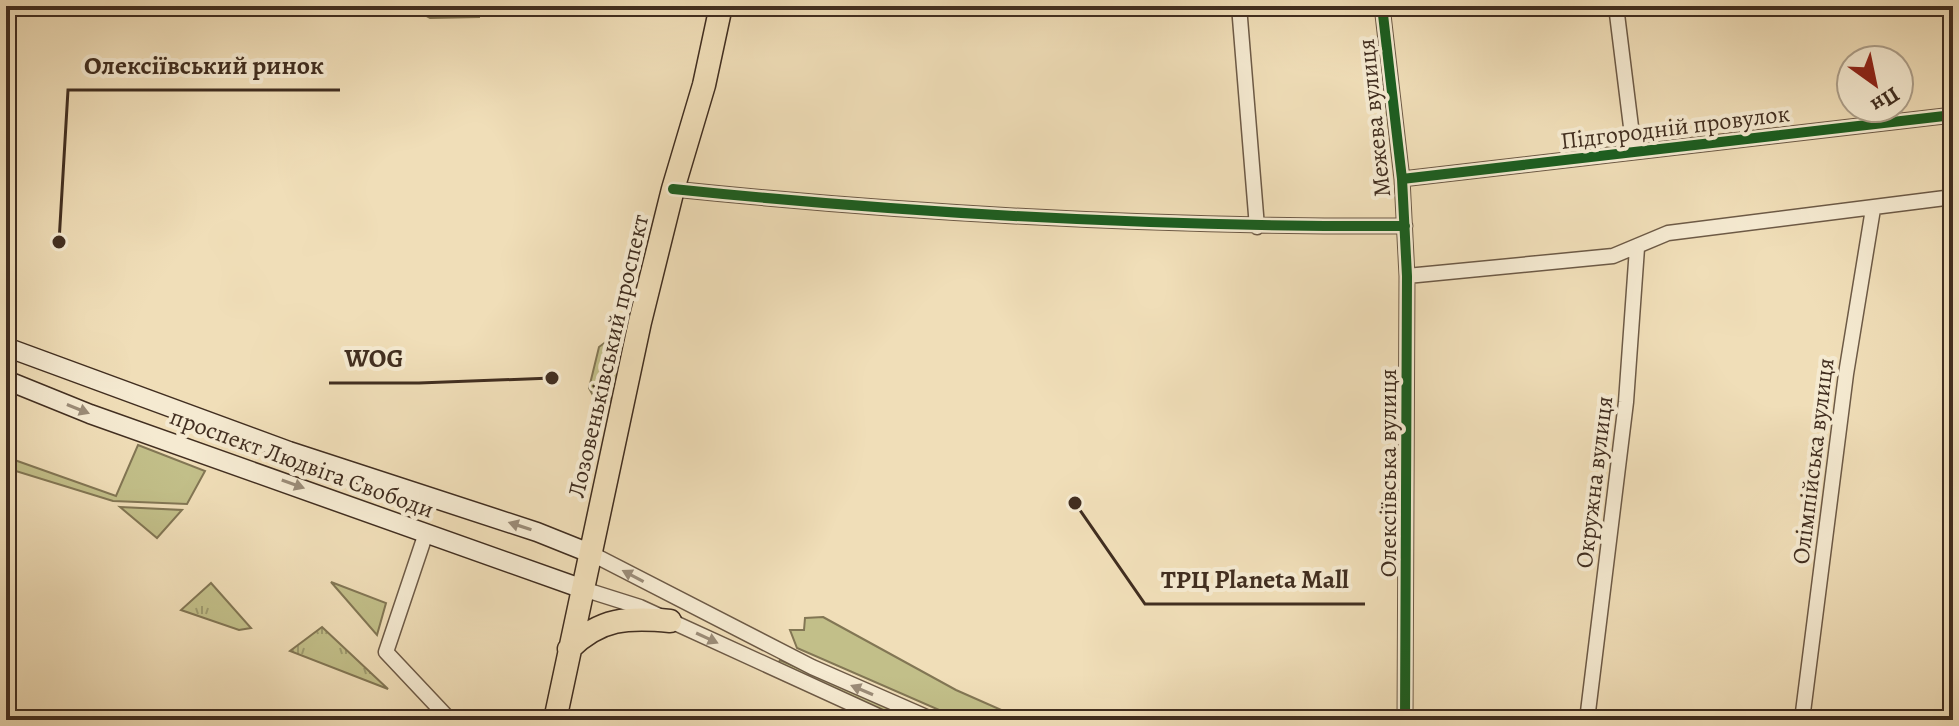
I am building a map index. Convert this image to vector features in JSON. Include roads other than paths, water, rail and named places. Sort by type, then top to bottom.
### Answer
[{"type":"highway","name":"Лозовеньківський проспект","points":[[555,720],[617,424],[673,189],[704,85],[721,6]]},
{"type":"highway","points":[[569,649],[590,630],[615,620],[670,621]]},
{"type":"main road","name":"проспект Людвіга Свободи","points":[[6,347],[230,430],[537,532],[592,554]]},
{"type":"main road","name":"проспект Людвіга Свободи","points":[[6,380],[583,589]]},
{"type":"street","points":[[1239,6],[1257,227]]},
{"type":"street","name":"Межева вулиця","points":[[1382,6],[1405,226]]},
{"type":"street","points":[[1616,6],[1634,151]]},
{"type":"street","name":"Підгородній провулок","points":[[1402,179],[1953,115]]},
{"type":"street","points":[[673,189],[843,206],[1257,227],[1405,226]]},
{"type":"street","points":[[1407,276],[1613,256],[1668,233],[1953,197]]},
{"type":"street","name":"Олімпійська вулиця","points":[[1802,720],[1846,374],[1873,209]]},
{"type":"street","name":"Олексіївська вулиця","points":[[1405,226],[1405,720]]},
{"type":"street","name":"Окружна вулиця","points":[[1587,720],[1626,402],[1637,248]]},
{"type":"street","points":[[426,533],[386,652],[450,720]]},
{"type":"street","points":[[592,554],[852,686],[933,720]]},
{"type":"street","points":[[583,589],[670,621],[887,720]]},
{"type":"street","points":[[745,656],[752,636]]},
{"type":"place","name":"Олексіївський ринок","points":[[59,242]]},
{"type":"place","name":"WOG","points":[[552,378]]},
{"type":"place","name":"ТРЦ Planeta Mall","points":[[1075,503]]}]
